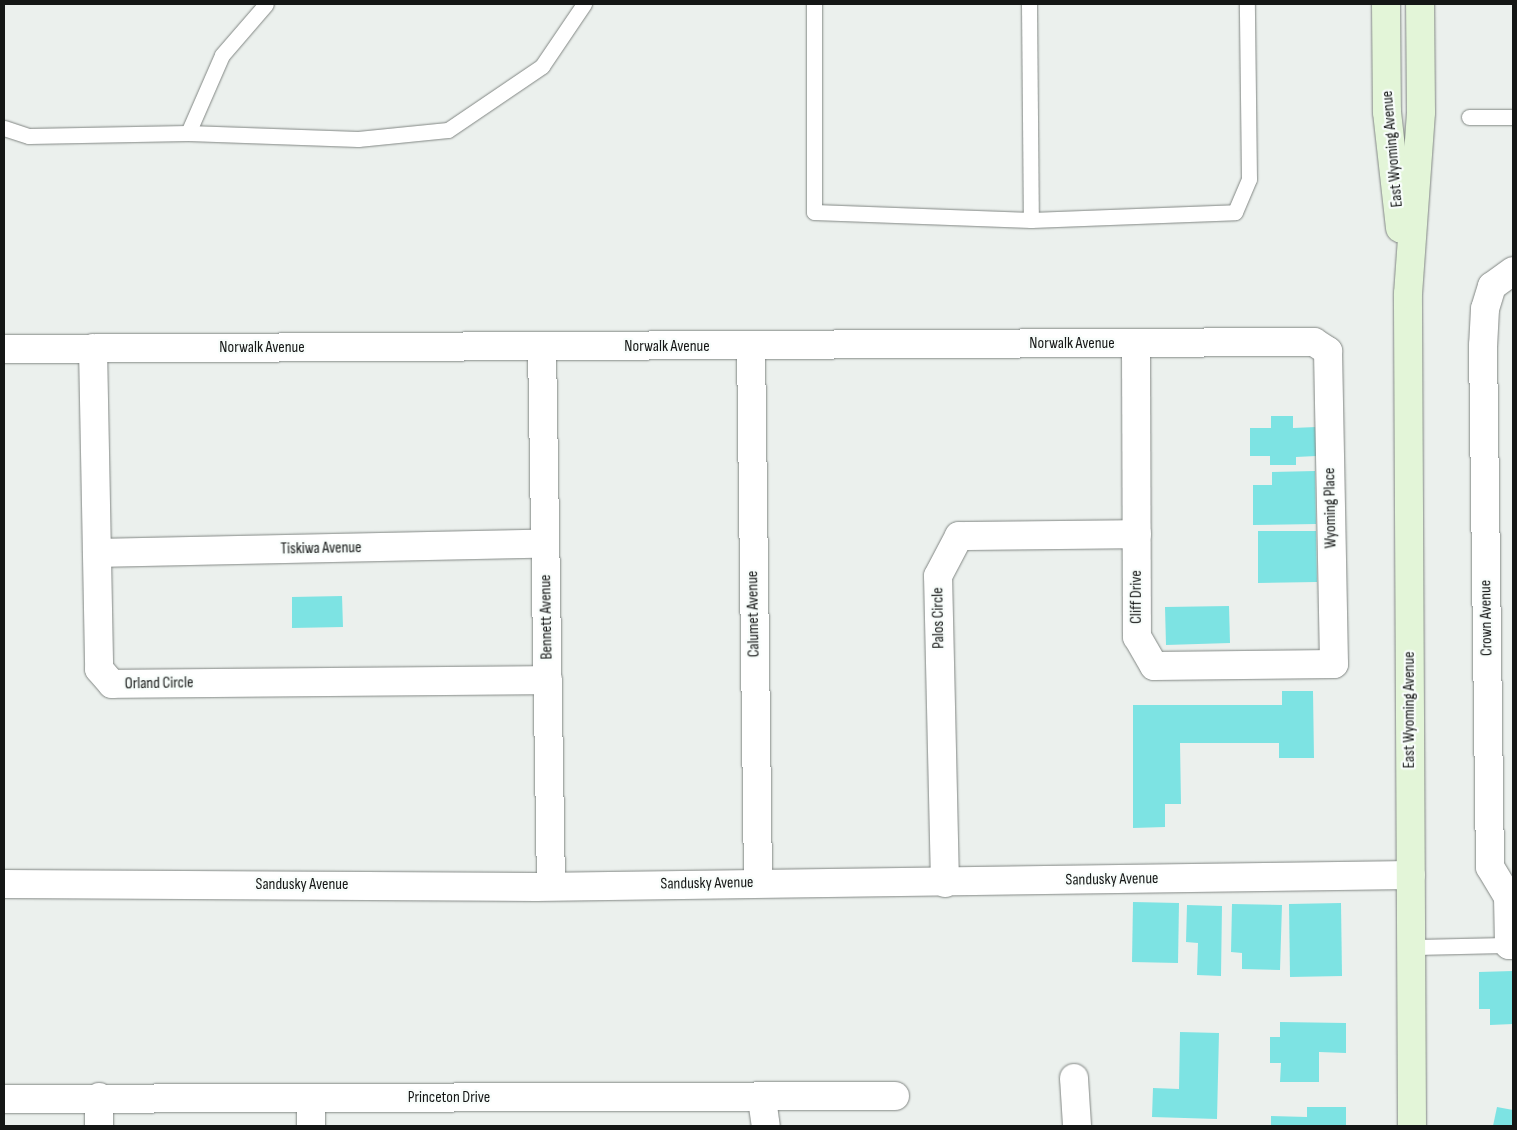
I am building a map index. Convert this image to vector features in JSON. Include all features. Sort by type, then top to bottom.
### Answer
[{"type":"street","name":"East Wyoming Avenue","points":[[1386,4],[1387,112],[1408,294]]},
{"type":"street","name":"East Wyoming Avenue","points":[[1412,1126],[1408,294],[1421,112],[1420,4]]},
{"type":"street","name":"Crown Avenue","points":[[1502,279],[1485,309],[1483,345],[1490,867],[1508,897],[1511,945]]},
{"type":"street","name":"Norwalk Avenue","points":[[4,349],[542,348],[1314,342],[1328,351]]},
{"type":"street","name":"Cliff Drive","points":[[1136,344],[1137,637],[1154,666],[1334,664]]},
{"type":"street","name":"Calumet Avenue","points":[[751,346],[758,883]]},
{"type":"street","name":"Orland Circle","points":[[93,348],[99,669],[112,684],[548,680]]},
{"type":"street","name":"Bennett Avenue","points":[[542,348],[550,886]]},
{"type":"street","name":"Wyoming Place","points":[[1328,351],[1334,664]]},
{"type":"street","name":"Palos Circle","points":[[946,883],[938,576],[959,536],[1136,534]]},
{"type":"street","name":"Tiskiwa Avenue","points":[[97,554],[545,544]]},
{"type":"street","name":"Sandusky Avenue","points":[[4,884],[550,886],[946,883],[1411,875]]},
{"type":"street","points":[[1074,1078],[1077,1126]]},
{"type":"street","name":"Princeton Drive","points":[[4,1099],[99,1097],[762,1098],[895,1096]]},
{"type":"street","points":[[99,1097],[99,1126]]},
{"type":"street","points":[[311,1098],[311,1126]]},
{"type":"street","points":[[762,1098],[766,1126]]},
{"type":"lane","points":[[188,133],[222,55],[266,4]]},
{"type":"lane","points":[[4,128],[29,136],[188,133],[358,139],[448,130],[542,66],[584,4]]},
{"type":"lane","points":[[814,4],[814,212],[1031,220],[1236,212],[1249,179],[1247,4]]},
{"type":"lane","points":[[1029,4],[1031,220]]},
{"type":"lane","points":[[1469,117],[1513,117]]},
{"type":"lane","points":[[1412,947],[1511,945]]},
{"type":"building","points":[[1271,416],[1293,416],[1293,428],[1316,427],[1316,456],[1296,457],[1296,465],[1270,465],[1270,456],[1250,456],[1250,428],[1271,428]]},
{"type":"building","points":[[1315,471],[1316,524],[1253,525],[1253,485],[1272,485],[1272,472]]},
{"type":"building","points":[[1258,531],[1316,531],[1317,582],[1258,583]]},
{"type":"building","points":[[342,596],[343,627],[292,628],[292,597]]},
{"type":"building","points":[[1229,606],[1230,643],[1166,645],[1165,607]]},
{"type":"building","points":[[1282,691],[1313,691],[1314,758],[1279,758],[1279,743],[1180,743],[1181,804],[1165,804],[1165,827],[1133,828],[1133,705],[1282,705]]},
{"type":"building","points":[[1133,902],[1179,903],[1178,963],[1132,962]]},
{"type":"building","points":[[1341,903],[1342,976],[1290,977],[1289,904]]},
{"type":"building","points":[[1232,904],[1282,905],[1280,970],[1242,969],[1242,953],[1231,952]]},
{"type":"building","points":[[1187,905],[1222,906],[1221,976],[1197,975],[1198,943],[1186,942]]},
{"type":"building","points":[[1513,971],[1513,1024],[1490,1025],[1490,1009],[1479,1009],[1479,972]]},
{"type":"building","points":[[1280,1022],[1346,1023],[1346,1053],[1319,1052],[1319,1082],[1280,1082],[1281,1063],[1270,1063],[1270,1037],[1280,1037]]},
{"type":"building","points":[[1180,1032],[1219,1033],[1217,1119],[1152,1117],[1153,1088],[1179,1089]]},
{"type":"building","points":[[1307,1107],[1346,1107],[1346,1126],[1271,1126],[1271,1116],[1307,1117]]},
{"type":"building","points":[[1497,1107],[1513,1110],[1513,1126],[1493,1126]]}]
